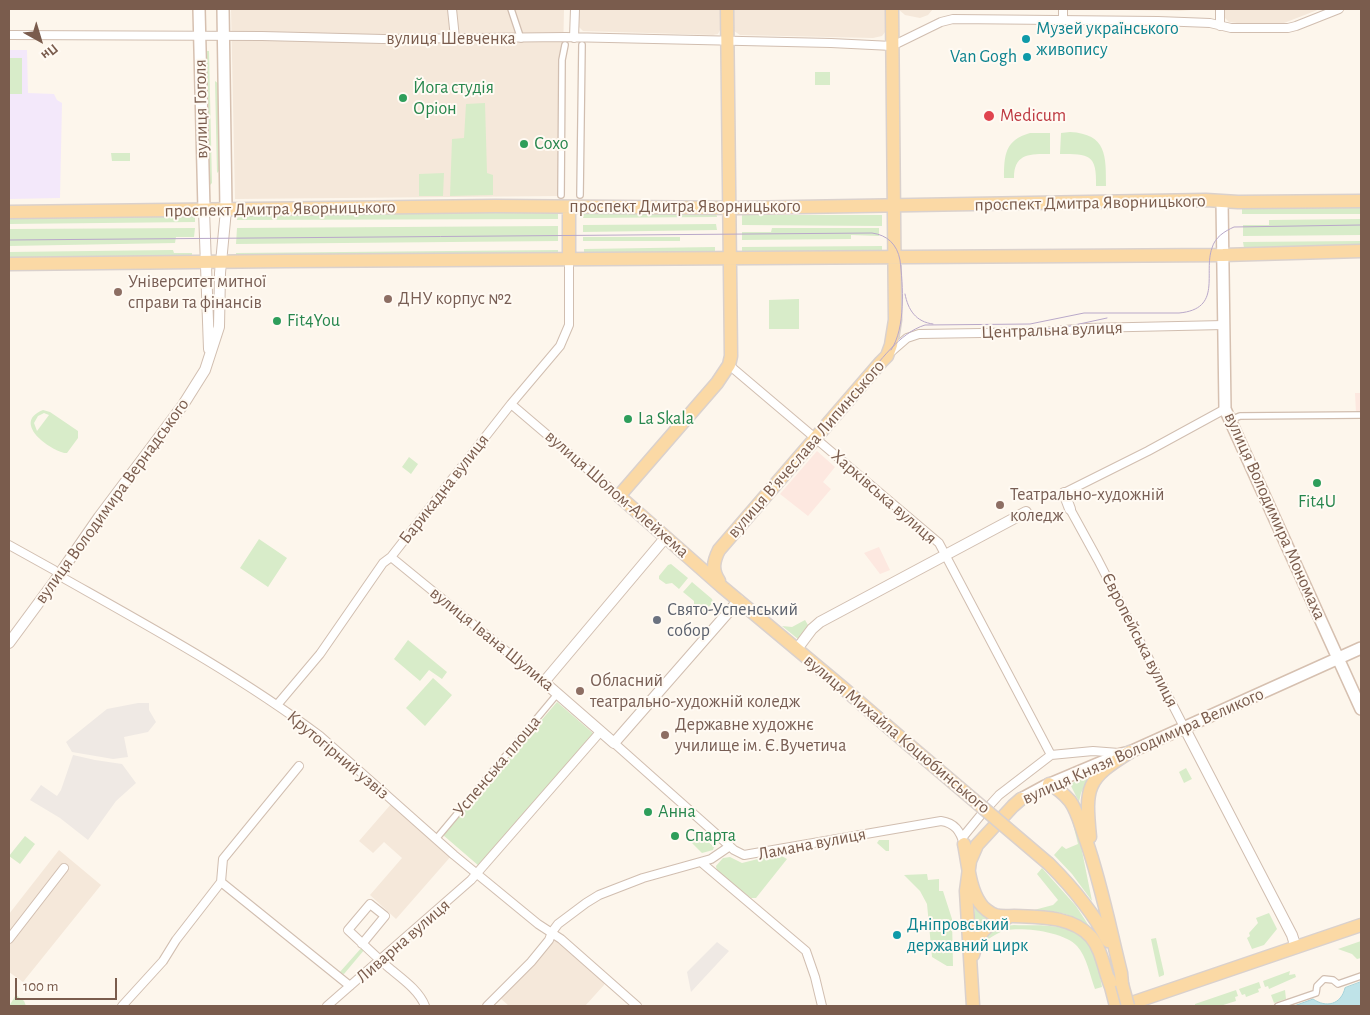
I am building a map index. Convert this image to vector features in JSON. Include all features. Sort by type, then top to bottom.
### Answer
[{"type":"main road","name":"вулиця Гоголя","points":[[199,9],[204,210]]},
{"type":"main road","name":"вулиця Гоголя","points":[[223,9],[226,210]]},
{"type":"main road","points":[[619,496],[717,383],[729,365],[731,349],[727,9]]},
{"type":"main road","name":"вулиця Вʼячеслава Липинського","points":[[684,552],[697,557],[706,556],[718,550],[887,356],[891,345],[895,320],[892,9]]},
{"type":"main road","name":"вулиця Володимира Мономаха","points":[[1222,201],[1227,415],[1361,709]]},
{"type":"main road","name":"проспект Дмитра Яворницького","points":[[9,212],[454,206],[729,207],[1361,201]]},
{"type":"main road","points":[[570,207],[570,258]]},
{"type":"main road","points":[[9,264],[570,258],[1223,255],[1361,251]]},
{"type":"main road","name":"вулиця Шолом-Алейхема","points":[[619,496],[721,586]]},
{"type":"main road","name":"вулиця Вʼячеслава Липинського","points":[[718,550],[713,565],[714,573],[721,586]]},
{"type":"main road","name":"вулиця Михайла Коцюбинського","points":[[721,586],[1049,864],[1065,880],[1100,926],[1108,942],[1116,985]]},
{"type":"main road","name":"вулиця Князя Володимира Великого","points":[[973,1006],[966,891],[970,861],[978,845],[1013,806],[1021,799],[1049,784],[1184,728],[1361,648]]},
{"type":"main road","points":[[1092,860],[1087,810],[1089,789],[1094,778],[1101,771],[1126,753]]},
{"type":"main road","points":[[1049,784],[1056,787],[1075,810],[1092,860],[1121,974],[1116,985],[1116,1006]]},
{"type":"main road","points":[[963,841],[967,848],[978,845]]},
{"type":"main road","points":[[963,841],[973,888],[981,904],[996,916],[1057,920],[1081,928],[1094,942],[1128,1006]]},
{"type":"main road","points":[[970,965],[980,934],[995,921],[1013,916]]},
{"type":"main road","points":[[1123,1006],[1361,926]]},
{"type":"street","points":[[452,9],[455,38]]},
{"type":"street","points":[[511,9],[521,39]]},
{"type":"street","points":[[574,38],[575,9]]},
{"type":"street","points":[[1063,9],[1063,20]]},
{"type":"street","points":[[1220,9],[1220,26]]},
{"type":"street","points":[[892,46],[941,22],[953,19],[1158,21],[1210,23],[1231,28],[1288,28],[1339,9]]},
{"type":"street","name":"вулиця Шевченка","points":[[9,35],[383,39],[574,38],[831,42],[892,46]]},
{"type":"street","points":[[561,195],[562,60],[565,45]]},
{"type":"street","points":[[580,195],[582,45]]},
{"type":"street","name":"вулиця Володимира Вернадського","points":[[204,210],[210,356]]},
{"type":"street","name":"вулиця Володимира Вернадського","points":[[9,643],[60,574],[99,516],[183,405],[205,370],[219,327],[226,210]]},
{"type":"street","name":"Барикадна вулиця","points":[[277,705],[320,654],[378,570],[391,557],[511,404],[560,346],[569,325],[570,258]]},
{"type":"street","name":"Центральна вулиця","points":[[887,356],[902,342],[919,334],[1043,332],[1087,328],[1224,324]]},
{"type":"street","name":"Харківська вулиця","points":[[729,365],[939,543],[1051,755]]},
{"type":"street","name":"вулиця Шолом-Алейхема","points":[[511,404],[619,496]]},
{"type":"street","points":[[1064,493],[1148,451],[1227,415],[1361,415]]},
{"type":"street","name":"Європейська вулиця","points":[[1064,493],[1070,510],[1098,560],[1292,935],[1296,948]]},
{"type":"street","points":[[797,649],[812,629],[820,622],[1026,512]]},
{"type":"street","points":[[544,682],[666,537]]},
{"type":"street","name":"Крутогірний узвіз","points":[[9,545],[225,671],[320,736],[477,874],[538,924],[552,932],[638,1006]]},
{"type":"street","name":"вулиця Івана Шулика","points":[[391,557],[558,693],[614,743]]},
{"type":"street","points":[[730,846],[614,743],[739,600]]},
{"type":"street","name":"Успенська площа","points":[[436,839],[558,693]]},
{"type":"street","points":[[477,874],[601,731]]},
{"type":"street","points":[[963,841],[980,816],[999,795],[1051,755],[1093,751],[1126,753]]},
{"type":"street","points":[[122,1006],[163,961],[176,940],[221,882],[223,859],[299,766]]},
{"type":"street","name":"Ламана вулиця","points":[[487,1006],[531,962],[549,940],[558,924],[598,895],[643,878],[702,863],[712,859],[730,846],[740,854],[748,855],[941,820],[954,824],[963,841]]},
{"type":"street","points":[[702,863],[806,951],[822,1006]]},
{"type":"street","points":[[9,939],[64,868]]},
{"type":"street","name":"Ливарна вулиця","points":[[327,1006],[455,896],[477,874]]},
{"type":"street","points":[[221,882],[350,986]]},
{"type":"street","points":[[362,944],[385,916],[370,904],[348,930],[362,944],[422,998],[425,1006]]},
{"type":"street","points":[[1278,1006],[1316,993],[1317,986],[1324,979],[1333,980],[1338,984],[1361,976]]},
{"type":"shaded area","points":[[231,9],[564,9],[560,196],[235,199]]},
{"type":"shaded area","points":[[579,9],[721,9],[721,28],[718,34],[713,35],[583,31],[579,27]]},
{"type":"shaded area","points":[[733,9],[887,9],[886,31],[882,36],[873,38],[740,35],[734,31]]},
{"type":"shaded area","points":[[898,9],[933,9],[928,15],[920,18],[905,15]]},
{"type":"shaded area","points":[[1069,9],[1203,9],[1180,11]]},
{"type":"shaded area","points":[[1225,9],[1320,9],[1284,23],[1245,24],[1229,22],[1225,18]]},
{"type":"shaded area","points":[[9,50],[27,50],[28,93],[54,94],[57,100],[62,103],[60,198],[9,199]]},
{"type":"shaded area","points":[[1355,393],[1361,393],[1361,413],[1356,413]]},
{"type":"shaded area","points":[[817,451],[835,467],[823,482],[831,489],[808,516],[780,494]]},
{"type":"shaded area","points":[[879,547],[890,570],[880,574],[864,553]]},
{"type":"shaded area","points":[[138,703],[149,703],[149,710],[156,722],[148,732],[124,737],[128,757],[113,759],[72,752],[66,742],[107,709]]},
{"type":"shaded area","points":[[73,755],[122,764],[136,783],[116,801],[88,840],[60,818],[30,800],[41,785],[57,796],[61,790]]},
{"type":"shaded area","points":[[392,803],[452,855],[396,919],[370,895],[402,858],[384,842],[373,853],[359,841]]},
{"type":"shaded area","points":[[59,850],[101,885],[23,982],[9,972],[9,914]]},
{"type":"shaded area","points":[[553,938],[556,938],[605,982],[604,985],[585,1006],[509,1006],[500,998]]},
{"type":"shaded area","points":[[717,942],[729,951],[691,992],[687,972]]},
{"type":"green space","points":[[205,51],[209,51],[212,183],[208,187]]},
{"type":"green space","points":[[9,58],[22,58],[22,94],[9,94]]},
{"type":"green space","points":[[815,72],[830,72],[830,85],[815,85]]},
{"type":"green space","points":[[215,81],[219,84],[220,170],[217,173]]},
{"type":"green space","points":[[485,103],[487,173],[493,175],[493,195],[450,196],[452,139],[464,138],[466,104]]},
{"type":"green space","points":[[1070,132],[1091,137],[1102,148],[1106,165],[1106,186],[1096,186],[1095,168],[1089,158],[1078,154],[1060,154],[1061,133]]},
{"type":"green space","points":[[1030,133],[1050,133],[1050,154],[1030,155],[1020,159],[1014,178],[1004,178],[1006,156],[1011,144]]},
{"type":"green space","points":[[111,153],[130,153],[130,161],[112,161]]},
{"type":"green space","points":[[444,173],[443,196],[419,196],[419,174]]},
{"type":"green space","points":[[1242,207],[1361,207],[1361,214],[1242,214]]},
{"type":"green space","points":[[558,212],[558,219],[237,220],[236,215]]},
{"type":"green space","points":[[716,212],[717,217],[583,218],[583,213]]},
{"type":"green space","points":[[195,215],[195,222],[9,224],[9,217]]},
{"type":"green space","points":[[742,215],[882,215],[882,226],[742,225]]},
{"type":"green space","points":[[1361,219],[1361,235],[1243,236],[1243,225],[1269,225],[1269,220]]},
{"type":"green space","points":[[716,224],[717,230],[583,232],[583,225]]},
{"type":"green space","points":[[558,226],[558,241],[236,244],[237,228]]},
{"type":"green space","points":[[195,228],[194,237],[176,237],[175,243],[9,246],[9,229]]},
{"type":"green space","points":[[772,228],[879,228],[879,236],[851,235],[851,239],[742,240],[742,232],[771,232]]},
{"type":"green space","points":[[583,237],[680,237],[680,241],[583,241]]},
{"type":"green space","points":[[1361,241],[1361,247],[1244,248],[1243,242]]},
{"type":"green space","points":[[882,246],[882,250],[742,252],[742,247]]},
{"type":"green space","points":[[715,247],[715,252],[584,253],[584,249]]},
{"type":"green space","points":[[173,250],[174,253],[192,253],[192,258],[9,259],[9,252]]},
{"type":"green space","points":[[558,250],[558,254],[236,257],[236,253]]},
{"type":"green space","points":[[799,299],[799,329],[769,329],[769,300]]},
{"type":"green space","points":[[43,410],[50,412],[78,431],[78,438],[67,453],[55,449],[38,438],[31,423],[34,416]],"holes":[[[44,413],[49,415],[37,431],[34,423],[38,416]]]},
{"type":"green space","points":[[409,457],[418,464],[411,474],[402,467]]},
{"type":"green space","points":[[259,539],[287,558],[268,587],[240,568]]},
{"type":"green space","points":[[671,564],[688,578],[679,589],[672,583],[666,584],[659,579],[659,576]]},
{"type":"green space","points":[[692,582],[713,602],[702,615],[694,608],[694,601],[683,592]]},
{"type":"green space","points":[[805,620],[808,625],[798,639],[782,626],[792,627]]},
{"type":"green space","points":[[408,640],[447,672],[442,679],[429,670],[420,681],[394,659]]},
{"type":"green space","points":[[433,678],[452,695],[425,726],[406,708]]},
{"type":"green space","points":[[557,702],[594,734],[479,866],[443,835]]},
{"type":"green space","points":[[1186,768],[1192,779],[1184,783],[1179,772]]},
{"type":"green space","points":[[1090,775],[1081,793],[1079,802],[1070,784]]},
{"type":"green space","points":[[1072,820],[1080,841],[1092,901],[1072,874],[1054,855],[1062,846],[1066,849],[1078,844]]},
{"type":"green space","points":[[25,836],[35,844],[20,864],[9,856]]},
{"type":"green space","points":[[704,838],[714,847],[713,850],[702,853],[692,843]]},
{"type":"green space","points":[[879,840],[889,840],[889,851],[886,851],[877,843]]},
{"type":"green space","points":[[778,854],[787,859],[756,898],[751,898],[717,872],[716,866],[723,858],[730,857],[742,863]]},
{"type":"green space","points":[[1042,868],[1076,906],[1089,926],[1076,918],[1063,914],[1034,910],[1053,905],[1058,900],[1037,874]]},
{"type":"green space","points":[[927,874],[928,880],[939,879],[939,891],[943,891],[952,919],[953,966],[947,966],[932,957],[927,904],[920,891],[904,875]]},
{"type":"green space","points":[[974,904],[995,919],[976,937]]},
{"type":"green space","points":[[1269,913],[1277,929],[1264,945],[1252,949],[1247,938],[1258,923],[1256,918]]},
{"type":"green space","points":[[1014,925],[1058,927],[1078,934],[1086,940],[1092,949],[1102,987],[1095,989],[1086,961],[1080,950],[1064,937],[1034,930],[1015,929],[1001,932],[986,941],[987,935],[994,930]]},
{"type":"green space","points":[[1156,938],[1164,973],[1164,975],[1159,977],[1151,939]]},
{"type":"green space","points":[[1361,941],[1361,958],[1357,959],[1352,954],[1338,949]]},
{"type":"green space","points":[[363,946],[365,949],[344,974],[339,973]]},
{"type":"green space","points":[[1290,971],[1289,975],[1295,974],[1296,977],[1269,989],[1268,986],[1265,987],[1263,981]]},
{"type":"green space","points":[[1259,982],[1261,988],[1258,989],[1259,992],[1246,997],[1245,994],[1242,995],[1239,989]]},
{"type":"green space","points":[[1236,990],[1238,996],[1235,997],[1236,1001],[1220,1006],[1195,1006],[1195,1004]]},
{"type":"green space","points":[[1285,990],[1286,999],[1274,1003],[1271,995]]},
{"type":"green space","points":[[16,995],[24,1001],[26,1006],[9,1006]]},
{"type":"water","points":[[1361,982],[1361,1006],[1294,1006],[1313,999],[1318,1002],[1332,1003],[1340,998],[1345,988]]},
{"type":"tram line","points":[[862,382],[898,341],[925,325],[1030,324],[1084,313],[1179,313],[1193,310],[1201,305],[1209,288],[1210,258],[1213,244],[1227,230],[1234,227],[1361,225]]},
{"type":"tram line","points":[[9,240],[872,233],[891,241],[899,254],[900,260],[902,282],[901,318],[896,341],[891,350]]},
{"type":"tram line","points":[[905,294],[908,305],[917,318],[933,324]]},
{"type":"tram line","points":[[1028,330],[1061,328],[1107,318]]},
{"type":"place","name":"Музей українського живопису","points":[[1026,39]]},
{"type":"place","name":"Van Gogh","points":[[1027,57]]},
{"type":"place","name":"Йога студія Оріон","points":[[403,98]]},
{"type":"place","name":"Medicum","points":[[989,116]]},
{"type":"place","name":"Сохо","points":[[524,144]]},
{"type":"place","name":"Університет митної справи та фінансів","points":[[118,292]]},
{"type":"place","name":"ДНУ корпус №2","points":[[388,299]]},
{"type":"place","name":"Fit4You","points":[[277,321]]},
{"type":"place","name":"La Skala","points":[[628,419]]},
{"type":"place","name":"Fit4U","points":[[1317,483]]},
{"type":"place","name":"Театрально-художній коледж","points":[[1000,505]]},
{"type":"place","name":"Свято-Успенський собор","points":[[657,620]]},
{"type":"place","name":"Обласний театрально-художній коледж","points":[[580,691]]},
{"type":"place","name":"Державне художнє училище ім. Є.Вучетича","points":[[665,735]]},
{"type":"place","name":"Анна","points":[[648,812]]},
{"type":"place","name":"Спарта","points":[[675,836]]},
{"type":"place","name":"Дніпровський державний цирк","points":[[897,935]]}]
